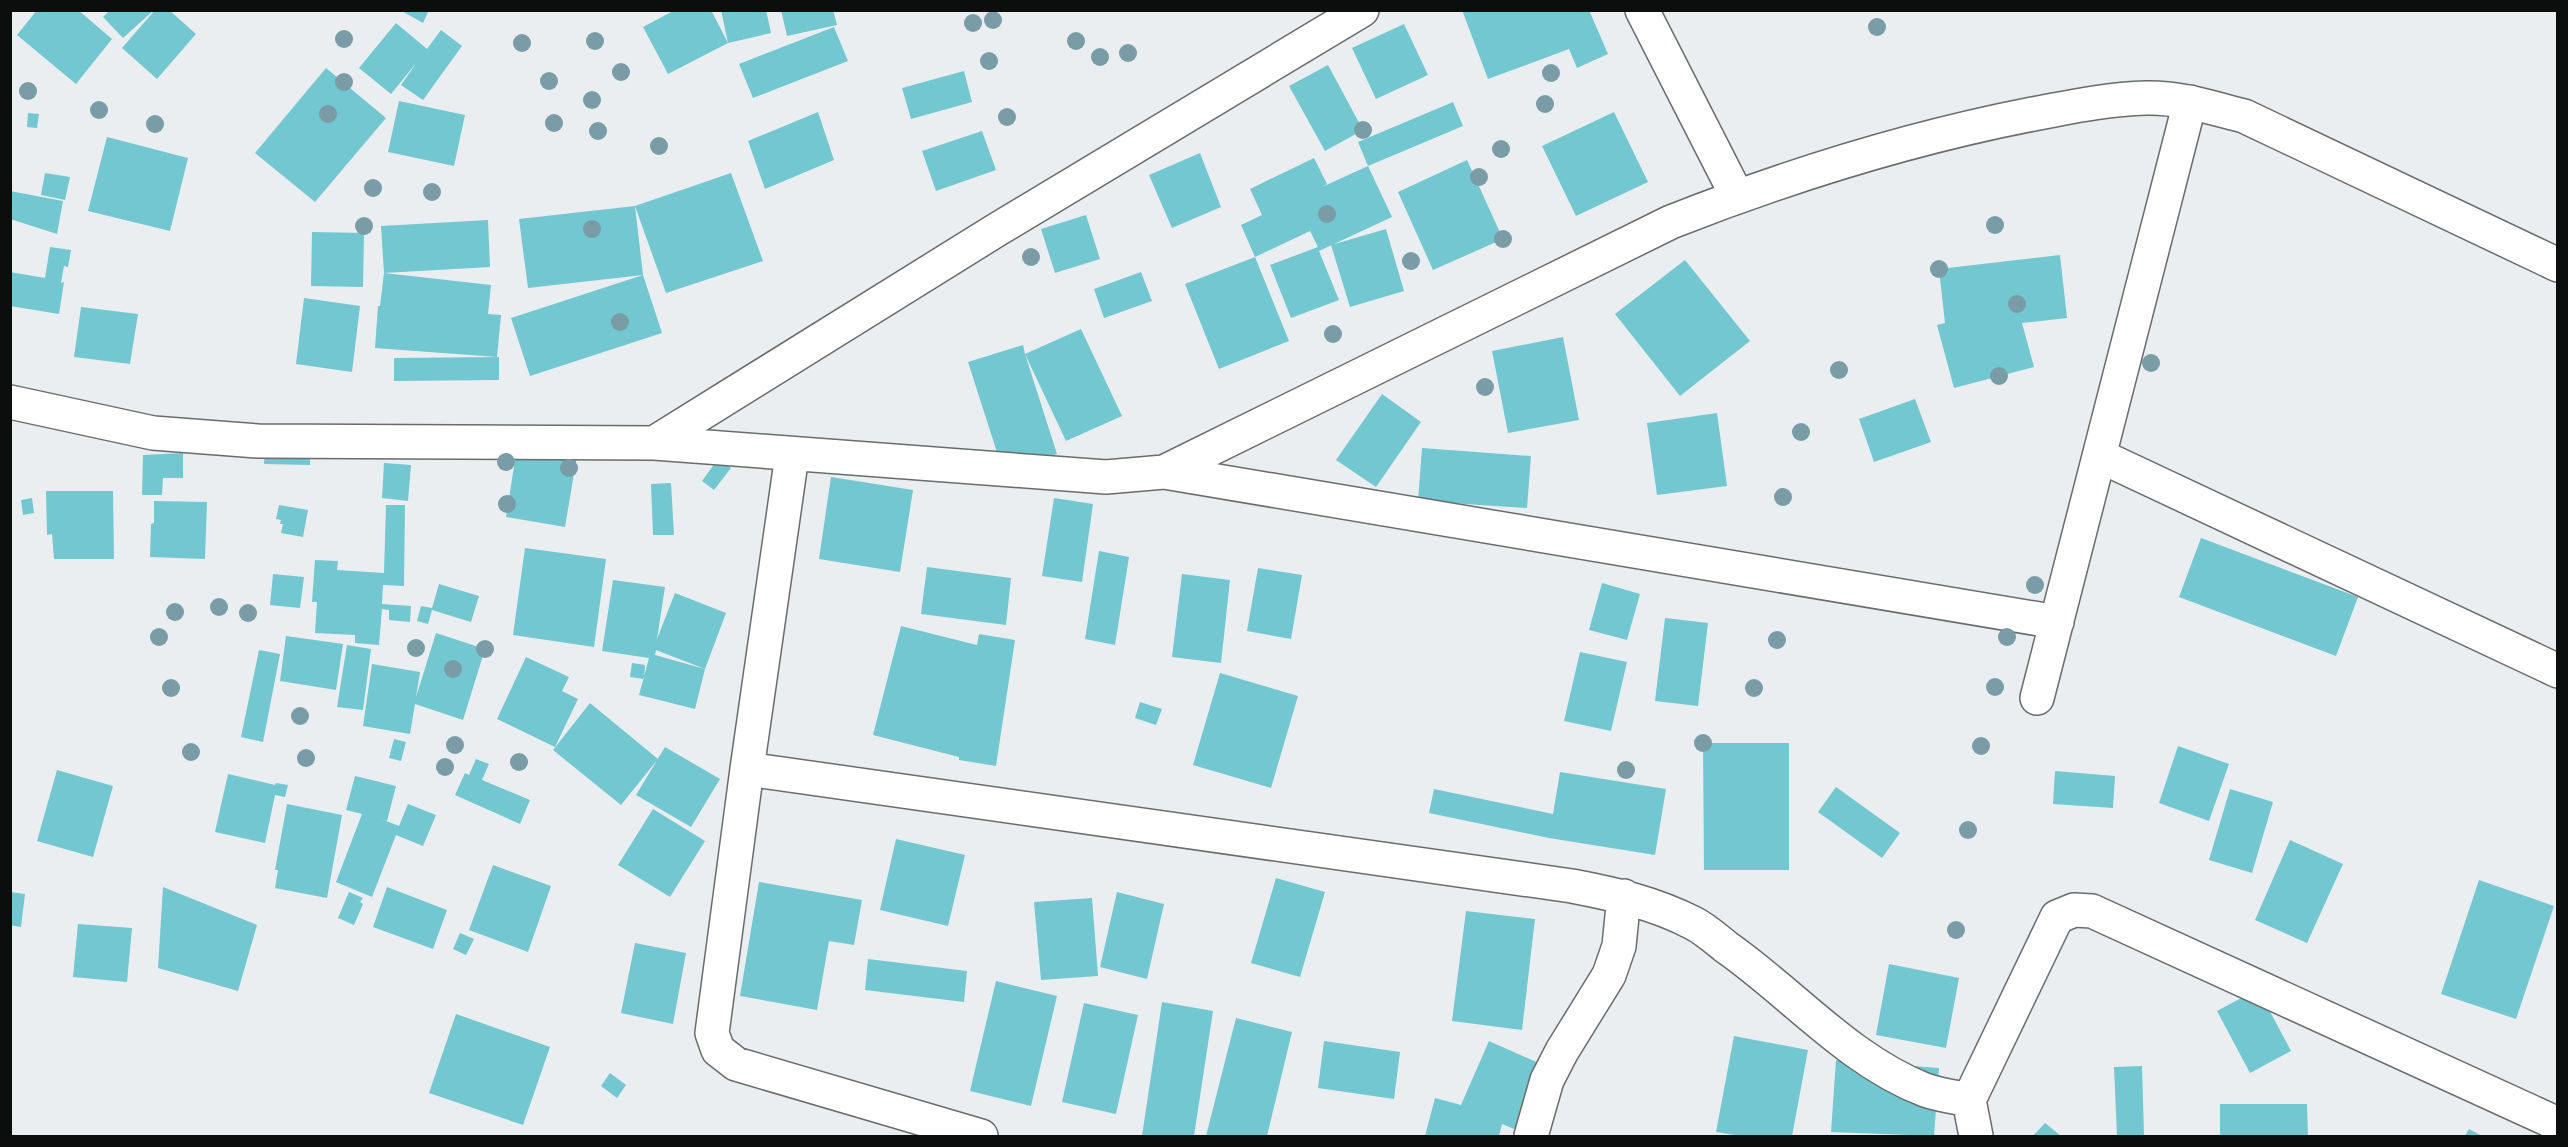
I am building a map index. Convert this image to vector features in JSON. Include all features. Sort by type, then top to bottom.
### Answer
[{"type":"street","points":[[654,443],[998,229],[1362,10]]},
{"type":"street","points":[[1642,10],[1737,196]]},
{"type":"street","points":[[1164,472],[1671,222],[1737,196],[1962,128],[2108,100],[2148,98],[2190,102],[2244,116],[2552,256]]},
{"type":"street","points":[[2037,698],[2190,102]]},
{"type":"street","points":[[10,402],[153,433],[258,441],[654,443],[1106,477],[1164,472],[2057,622]]},
{"type":"street","points":[[792,455],[712,1033],[718,1050],[736,1064],[981,1137]]},
{"type":"street","points":[[2100,456],[2558,671]]},
{"type":"street","points":[[747,770],[1572,886],[1624,896],[1659,907],[1695,924],[1742,958],[1846,1044],[1889,1073],[1926,1091],[1969,1100]]},
{"type":"street","points":[[1531,1137],[1547,1080],[1562,1051],[1610,975],[1619,946],[1624,896]]},
{"type":"street","points":[[1977,1137],[1969,1100],[2057,917],[2074,910],[2092,911],[2558,1124]]},
{"type":"building","points":[[37,10],[78,10],[112,39],[76,84],[17,35]]},
{"type":"building","points":[[110,10],[154,10],[123,38],[103,17]]},
{"type":"building","points":[[155,10],[169,10],[196,34],[157,79],[122,48]]},
{"type":"building","points":[[400,10],[429,10],[423,23]]},
{"type":"building","points":[[675,10],[711,10],[728,43],[668,74],[643,27]]},
{"type":"building","points":[[721,10],[766,10],[771,33],[728,43]]},
{"type":"building","points":[[781,10],[833,10],[837,25],[787,36]]},
{"type":"building","points":[[1462,10],[1589,10],[1608,54],[1577,68],[1569,49],[1488,79]]},
{"type":"building","points":[[396,23],[427,49],[441,30],[462,46],[423,100],[401,85],[417,62],[391,94],[359,68]]},
{"type":"building","points":[[1404,24],[1428,75],[1376,99],[1352,48]]},
{"type":"building","points":[[834,27],[848,61],[753,98],[739,64]]},
{"type":"building","points":[[1328,65],[1363,130],[1325,151],[1289,86]]},
{"type":"building","points":[[326,68],[386,118],[315,202],[255,153]]},
{"type":"building","points":[[964,71],[972,102],[911,119],[902,88]]},
{"type":"building","points":[[399,101],[465,115],[454,166],[388,152]]},
{"type":"building","points":[[1453,102],[1463,126],[1368,166],[1358,142]]},
{"type":"building","points":[[818,112],[834,160],[765,189],[748,141]]},
{"type":"building","points":[[1614,112],[1648,182],[1576,216],[1542,146]]},
{"type":"building","points":[[28,113],[39,114],[37,128],[27,127]]},
{"type":"building","points":[[982,131],[996,170],[936,191],[922,151]]},
{"type":"building","points":[[107,137],[188,158],[170,231],[88,211]]},
{"type":"building","points":[[1200,153],[1221,207],[1172,228],[1149,175]]},
{"type":"building","points":[[1314,158],[1327,184],[1322,187],[1368,166],[1392,217],[1319,251],[1339,300],[1291,318],[1270,265],[1318,247],[1310,231],[1255,257],[1241,225],[1262,215],[1250,189]]},
{"type":"building","points":[[1467,160],[1503,239],[1433,270],[1398,192]]},
{"type":"building","points":[[45,173],[70,177],[65,200],[41,195]]},
{"type":"building","points":[[731,173],[763,261],[666,293],[635,206]]},
{"type":"building","points":[[10,191],[63,201],[57,234],[10,219]]},
{"type":"building","points":[[635,206],[643,275],[528,288],[519,219]]},
{"type":"building","points":[[1086,215],[1100,259],[1055,273],[1041,229]]},
{"type":"building","points":[[488,220],[490,267],[384,273],[381,226]]},
{"type":"building","points":[[1386,229],[1404,291],[1350,307],[1331,245]]},
{"type":"building","points":[[312,232],[364,233],[363,287],[311,286]]},
{"type":"building","points":[[50,247],[71,250],[68,267],[64,266],[59,314],[10,306],[10,272],[45,278]]},
{"type":"building","points":[[2060,255],[2067,318],[2022,323],[2034,367],[1954,388],[1937,325],[1945,323],[1939,269]]},
{"type":"building","points":[[1255,257],[1289,341],[1219,369],[1185,284]]},
{"type":"building","points":[[1685,260],[1750,341],[1680,396],[1615,314]]},
{"type":"building","points":[[1141,272],[1152,301],[1104,318],[1094,289]]},
{"type":"building","points":[[384,273],[491,285],[488,314],[501,315],[497,357],[375,348],[378,306],[380,306]]},
{"type":"building","points":[[643,275],[662,333],[530,376],[511,318]]},
{"type":"building","points":[[304,298],[360,306],[352,372],[296,364]]},
{"type":"building","points":[[81,307],[138,314],[130,364],[74,357]]},
{"type":"building","points":[[1081,329],[1122,416],[1066,441],[1025,354]]},
{"type":"building","points":[[1563,337],[1579,420],[1508,433],[1492,351]]},
{"type":"building","points":[[1023,345],[1057,454],[1003,471],[968,362]]},
{"type":"building","points":[[499,357],[499,380],[394,381],[394,358]]},
{"type":"building","points":[[1382,394],[1421,422],[1376,487],[1336,460]]},
{"type":"building","points":[[1915,399],[1931,442],[1874,462],[1859,419]]},
{"type":"building","points":[[1717,413],[1727,486],[1657,495],[1647,423]]},
{"type":"building","points":[[266,426],[311,428],[310,465],[264,464]]},
{"type":"building","points":[[519,435],[579,444],[565,527],[506,517]]},
{"type":"building","points":[[1422,448],[1531,456],[1527,508],[1418,501]]},
{"type":"building","points":[[183,453],[183,478],[163,478],[162,495],[142,495],[143,455]]},
{"type":"building","points":[[718,459],[731,468],[714,490],[702,481]]},
{"type":"building","points":[[384,463],[411,465],[408,501],[382,498]]},
{"type":"building","points":[[831,477],[913,490],[900,572],[819,559]]},
{"type":"building","points":[[671,483],[674,535],[653,535],[651,484]]},
{"type":"building","points":[[46,491],[113,491],[114,559],[54,559],[52,534],[47,535]]},
{"type":"building","points":[[32,498],[34,513],[23,515],[21,500]]},
{"type":"building","points":[[1054,498],[1093,504],[1082,582],[1042,576]]},
{"type":"building","points":[[154,501],[207,502],[205,559],[150,557]]},
{"type":"building","points":[[279,505],[308,510],[303,537],[281,533],[283,524],[280,524],[281,520],[276,519]]},
{"type":"building","points":[[386,505],[405,505],[404,586],[383,585],[382,604],[411,606],[410,622],[389,620],[389,610],[382,609],[379,645],[355,643],[355,635],[315,633],[317,602],[312,602],[315,560],[338,561],[337,570],[384,573]]},
{"type":"building","points":[[2201,538],[2358,597],[2336,656],[2179,597]]},
{"type":"building","points":[[525,548],[606,559],[594,647],[513,635]]},
{"type":"building","points":[[1099,551],[1129,557],[1115,645],[1085,639]]},
{"type":"building","points":[[927,567],[1011,578],[1006,625],[921,614]]},
{"type":"building","points":[[1258,568],[1302,575],[1291,639],[1247,631]]},
{"type":"building","points":[[273,574],[304,577],[300,608],[270,605]]},
{"type":"building","points":[[1182,574],[1230,580],[1221,663],[1172,657]]},
{"type":"building","points":[[613,580],[665,587],[657,639],[675,593],[726,613],[705,669],[695,709],[639,695],[649,658],[602,651]],"holes":[[[656,650],[705,669],[655,655]]]},
{"type":"building","points":[[1602,583],[1640,594],[1627,640],[1589,630]]},
{"type":"building","points":[[439,584],[479,596],[471,622],[432,610],[428,624],[417,621],[421,606],[432,608]]},
{"type":"building","points":[[1665,618],[1708,623],[1698,706],[1655,701]]},
{"type":"building","points":[[901,626],[977,645],[979,634],[1015,640],[996,766],[959,760],[959,757],[873,735]]},
{"type":"building","points":[[436,633],[485,649],[463,720],[415,704],[410,734],[363,726],[372,664],[420,672],[416,697]]},
{"type":"building","points":[[286,636],[343,644],[336,690],[280,681]]},
{"type":"building","points":[[347,645],[371,649],[363,710],[337,707]]},
{"type":"building","points":[[259,650],[280,654],[263,742],[241,737]]},
{"type":"building","points":[[1580,652],[1627,662],[1611,731],[1564,721]]},
{"type":"building","points":[[526,657],[569,677],[562,691],[578,699],[555,747],[497,719]]},
{"type":"building","points":[[632,663],[645,665],[644,679],[630,677]]},
{"type":"building","points":[[1220,673],[1298,696],[1271,788],[1193,765]]},
{"type":"building","points":[[1140,702],[1162,709],[1156,725],[1135,718]]},
{"type":"building","points":[[590,703],[658,759],[621,805],[553,750]]},
{"type":"building","points":[[394,739],[406,742],[401,761],[389,758]]},
{"type":"building","points":[[1703,743],[1789,743],[1789,870],[1704,870]]},
{"type":"building","points":[[2178,746],[2229,764],[2209,821],[2159,803]]},
{"type":"building","points":[[665,747],[720,779],[691,827],[636,795]]},
{"type":"building","points":[[476,759],[489,764],[482,780],[530,800],[520,824],[455,795],[465,773],[469,775]]},
{"type":"building","points":[[57,770],[113,786],[93,857],[37,841]]},
{"type":"building","points":[[2055,771],[2115,776],[2113,808],[2053,804]]},
{"type":"building","points":[[1560,772],[1666,789],[1655,855],[1549,838],[1429,813],[1434,789],[1553,814]]},
{"type":"building","points":[[228,774],[275,785],[276,783],[288,785],[285,797],[275,795],[265,843],[215,832]]},
{"type":"building","points":[[355,776],[396,786],[387,821],[381,819],[399,826],[408,804],[436,815],[423,846],[396,835],[372,897],[336,882],[362,814],[346,810]]},
{"type":"building","points":[[1836,787],[1900,833],[1882,858],[1818,812]]},
{"type":"building","points":[[2230,789],[2273,802],[2252,873],[2209,860]]},
{"type":"building","points":[[287,804],[342,815],[327,898],[275,888],[278,870],[275,870]]},
{"type":"building","points":[[653,809],[705,841],[670,897],[618,865]]},
{"type":"building","points":[[896,839],[965,855],[948,926],[880,910]]},
{"type":"building","points":[[2290,840],[2343,864],[2307,943],[2255,920]]},
{"type":"building","points":[[493,865],[551,886],[528,952],[469,930]]},
{"type":"building","points":[[1276,878],[1325,892],[1300,977],[1251,963]]},
{"type":"building","points":[[2479,880],[2554,906],[2516,1019],[2441,994]]},
{"type":"building","points":[[759,882],[862,900],[854,945],[829,941],[817,1010],[740,996]]},
{"type":"building","points":[[163,887],[257,925],[238,991],[158,968]]},
{"type":"building","points":[[387,887],[447,910],[433,949],[373,927]]},
{"type":"building","points":[[10,892],[25,894],[21,927],[10,925]]},
{"type":"building","points":[[349,892],[363,898],[360,902],[363,904],[354,925],[338,918]]},
{"type":"building","points":[[1117,892],[1164,904],[1147,979],[1100,967]]},
{"type":"building","points":[[1092,898],[1098,976],[1041,980],[1034,902]]},
{"type":"building","points":[[1466,911],[1535,919],[1522,1030],[1452,1021]]},
{"type":"building","points":[[78,924],[132,928],[127,982],[73,977]]},
{"type":"building","points":[[460,933],[474,939],[466,955],[453,949]]},
{"type":"building","points":[[635,943],[686,953],[673,1024],[621,1013]]},
{"type":"building","points":[[868,959],[967,971],[964,1002],[865,990]]},
{"type":"building","points":[[1889,964],[1959,978],[1946,1048],[1876,1035]]},
{"type":"building","points":[[996,981],[1057,996],[1031,1106],[970,1091]]},
{"type":"building","points":[[2258,989],[2291,1051],[2250,1073],[2217,1011]]},
{"type":"building","points":[[1162,1002],[1213,1011],[1194,1136],[1142,1136]]},
{"type":"building","points":[[1084,1003],[1138,1015],[1116,1114],[1062,1102]]},
{"type":"building","points":[[456,1014],[550,1047],[523,1125],[429,1093]]},
{"type":"building","points":[[1236,1018],[1292,1032],[1267,1136],[1206,1136]]},
{"type":"building","points":[[1734,1036],[1808,1050],[1792,1136],[1741,1136],[1716,1132]]},
{"type":"building","points":[[1324,1041],[1400,1052],[1394,1099],[1318,1088]]},
{"type":"building","points":[[1489,1041],[1552,1069],[1524,1133],[1502,1124],[1499,1136],[1425,1136],[1435,1098],[1461,1105]]},
{"type":"building","points":[[1836,1060],[1939,1068],[1934,1136],[1831,1132]]},
{"type":"building","points":[[2142,1066],[2144,1135],[2117,1136],[2114,1067]]},
{"type":"building","points":[[610,1073],[626,1085],[617,1098],[601,1086]]},
{"type":"building","points":[[2220,1104],[2307,1104],[2308,1136],[2220,1136]]},
{"type":"building","points":[[2045,1123],[2061,1136],[2033,1136]]},
{"type":"building","points":[[2469,1129],[2482,1136],[2465,1136]]}]
